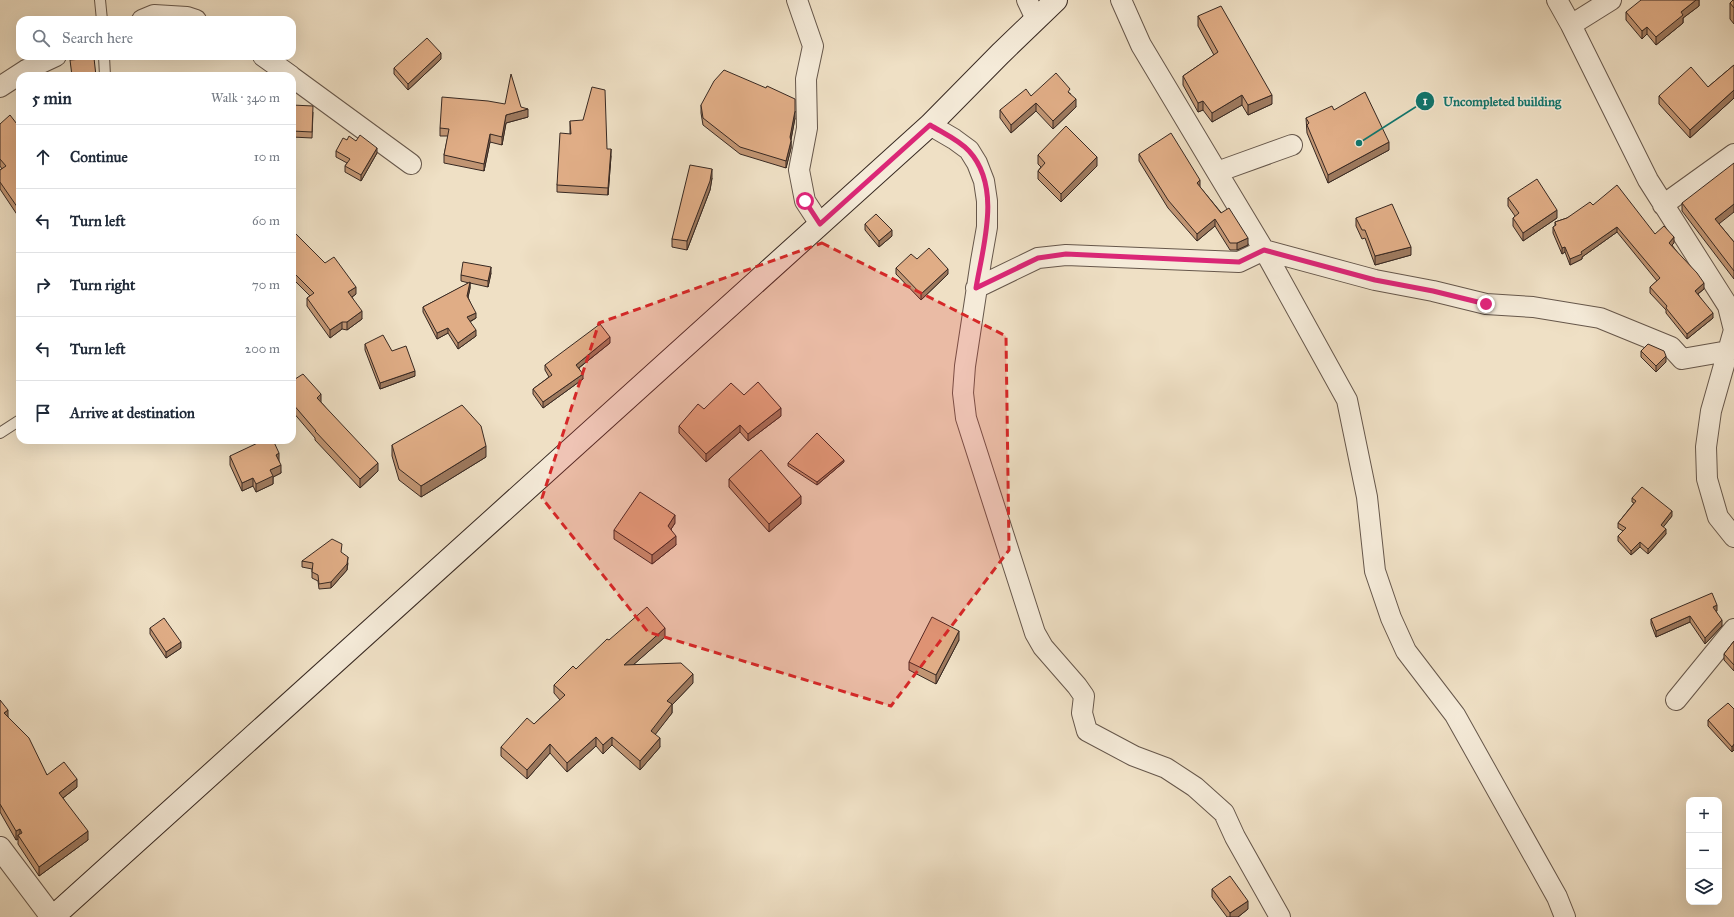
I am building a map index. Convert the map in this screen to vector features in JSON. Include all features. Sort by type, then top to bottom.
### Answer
[{"type":"main road","points":[[0,848],[53,917],[930,125],[1031,9],[1056,0]]},
{"type":"street","points":[[797,0],[812,46],[806,79],[806,128],[799,170],[805,201],[820,224]]},
{"type":"street","points":[[1121,0],[1141,45],[1264,250],[1347,400],[1367,496],[1375,571],[1391,618],[1406,650],[1455,715],[1557,897],[1565,917]]},
{"type":"street","points":[[1557,0],[1571,25],[1648,180],[1728,306],[1734,330],[1711,411],[1706,447],[1707,479],[1718,518],[1734,537]]},
{"type":"street","points":[[1571,25],[1611,0]]},
{"type":"street","points":[[152,16],[187,16]]},
{"type":"street","points":[[23,72],[47,60]]},
{"type":"street","points":[[268,60],[284,72]]},
{"type":"street","points":[[0,87],[16,77]]},
{"type":"street","points":[[296,81],[411,164]]},
{"type":"street","points":[[930,125],[954,139],[968,150],[977,163],[984,181],[987,201],[988,227],[976,288],[963,394],[966,418],[1035,633],[1043,647],[1084,696],[1082,713],[1087,731],[1134,756],[1166,768],[1195,787],[1224,813],[1235,837],[1280,917]]},
{"type":"street","points":[[1217,172],[1292,145]]},
{"type":"street","points":[[1663,205],[1734,154]]},
{"type":"street","points":[[976,288],[1038,258],[1059,255],[1239,262],[1264,250],[1375,280],[1433,291],[1486,304],[1533,307],[1600,318],[1671,347],[1682,359],[1728,351]]},
{"type":"street","points":[[1676,700],[1734,629]]},
{"type":"lane","points":[[100,0],[102,16]]},
{"type":"lane","points":[[104,60],[105,72]]},
{"type":"lane","points":[[0,433],[16,423]]},
{"type":"highlighted area","points":[[822,243],[1006,336],[1009,550],[891,706],[648,632],[542,498],[599,323]]},
{"type":"building","points":[[1641,0],[1696,0],[1681,12],[1683,15],[1656,37],[1647,27],[1642,31],[1626,12]]},
{"type":"building","points":[[1734,0],[1734,8],[1730,3]]},
{"type":"building","points":[[1221,6],[1272,95],[1248,105],[1242,95],[1212,113],[1203,101],[1198,103],[1183,76],[1218,52],[1198,16]]},
{"type":"building","points":[[427,38],[441,53],[408,84],[394,68]]},
{"type":"building","points":[[70,60],[94,60],[96,72],[72,72]]},
{"type":"building","points":[[1734,65],[1734,90],[1690,130],[1659,96],[1691,67],[1708,87]]},
{"type":"building","points":[[724,70],[766,88],[767,86],[795,99],[795,111],[790,137],[791,141],[786,161],[740,147],[703,118],[701,105],[714,81]]},
{"type":"building","points":[[1056,73],[1070,89],[1068,92],[1076,99],[1053,121],[1036,103],[1011,125],[1000,110],[1026,89],[1031,96]]},
{"type":"building","points":[[511,74],[521,107],[528,109],[506,115],[502,137],[490,134],[484,164],[444,155],[449,129],[440,128],[442,97],[505,104]]},
{"type":"building","points":[[592,87],[605,90],[607,149],[611,149],[608,188],[557,185],[560,133],[571,134],[570,121],[583,120]]},
{"type":"building","points":[[1365,92],[1389,142],[1328,175],[1307,125],[1309,123],[1306,118],[1332,106],[1334,110]]},
{"type":"building","points":[[296,105],[313,106],[312,132],[296,131]]},
{"type":"building","points":[[10,115],[16,123],[16,205],[0,182],[0,170],[6,166],[0,159],[0,124]]},
{"type":"building","points":[[1066,126],[1097,157],[1061,194],[1038,171],[1045,163],[1038,155]]},
{"type":"building","points":[[1171,133],[1200,180],[1197,183],[1221,213],[1229,208],[1248,238],[1237,243],[1230,243],[1215,219],[1197,234],[1168,200],[1139,154]]},
{"type":"building","points":[[360,135],[377,148],[361,175],[345,166],[350,159],[336,151],[343,138],[347,140],[349,136],[356,141]]},
{"type":"building","points":[[1734,163],[1734,204],[1715,219],[1734,242],[1734,271],[1682,203]]},
{"type":"building","points":[[690,165],[712,169],[710,181],[687,241],[672,239]]},
{"type":"building","points":[[1537,179],[1557,210],[1523,233],[1513,218],[1519,213],[1508,198]]},
{"type":"building","points":[[1617,185],[1655,234],[1664,226],[1674,237],[1669,243],[1697,273],[1704,283],[1695,291],[1713,313],[1687,334],[1666,308],[1667,306],[1650,287],[1660,278],[1617,227],[1581,252],[1582,254],[1570,259],[1565,247],[1562,248],[1553,227],[1556,225],[1555,222],[1567,218],[1590,202],[1593,205]]},
{"type":"building","points":[[1392,204],[1411,247],[1375,256],[1365,230],[1362,230],[1356,218]]},
{"type":"building","points":[[876,214],[892,230],[879,241],[865,224]]},
{"type":"building","points":[[296,234],[325,263],[334,257],[356,287],[348,292],[362,311],[347,322],[342,322],[330,330],[307,298],[314,293],[296,275]]},
{"type":"building","points":[[929,248],[948,269],[921,294],[896,268],[911,254],[917,259]]},
{"type":"building","points":[[463,262],[491,267],[488,281],[461,275]]},
{"type":"building","points":[[470,282],[467,296],[476,313],[467,317],[476,330],[458,343],[448,328],[437,333],[423,307]]},
{"type":"building","points":[[600,324],[610,337],[576,365],[583,374],[543,402],[533,389],[552,375],[545,365]]},
{"type":"building","points":[[383,335],[392,351],[406,346],[415,371],[380,383],[365,344]]},
{"type":"building","points":[[1648,344],[1664,351],[1666,356],[1656,366],[1641,351]]},
{"type":"building","points":[[303,374],[321,394],[317,398],[378,463],[360,479],[315,431],[296,408],[296,378]]},
{"type":"building","points":[[758,382],[781,408],[748,434],[740,425],[706,454],[679,426],[698,404],[704,409],[731,383],[744,395]]},
{"type":"building","points":[[462,405],[481,426],[486,446],[421,486],[399,469],[392,445]]},
{"type":"building","points":[[817,433],[844,460],[817,482],[788,463]]},
{"type":"building","points":[[256,444],[275,444],[279,453],[276,455],[281,465],[270,470],[273,476],[256,484],[253,478],[242,483],[230,456]]},
{"type":"building","points":[[761,450],[801,496],[769,524],[729,479]]},
{"type":"building","points":[[1642,487],[1672,511],[1661,525],[1666,529],[1648,549],[1640,542],[1631,551],[1618,536],[1626,528],[1618,523],[1636,501],[1632,498]]},
{"type":"building","points":[[640,492],[675,515],[668,526],[676,536],[652,555],[614,530]]},
{"type":"building","points":[[332,539],[342,544],[341,552],[348,557],[347,564],[331,582],[319,584],[318,575],[312,572],[313,563],[302,561]]},
{"type":"building","points":[[1712,593],[1717,605],[1713,607],[1722,620],[1705,638],[1690,616],[1656,631],[1651,619]]},
{"type":"building","points":[[647,607],[665,628],[624,665],[681,663],[693,674],[667,701],[672,704],[651,731],[660,738],[640,761],[612,737],[603,745],[596,737],[567,763],[550,744],[527,770],[501,747],[527,718],[534,724],[565,695],[554,685],[573,666],[576,669],[607,639],[609,640]]},
{"type":"building","points":[[932,617],[959,631],[936,675],[909,662]]},
{"type":"building","points":[[164,618],[181,642],[166,652],[150,628]]},
{"type":"building","points":[[1734,641],[1734,665],[1724,654]]},
{"type":"building","points":[[0,700],[8,710],[4,713],[29,738],[47,775],[64,762],[77,779],[59,793],[88,831],[39,867],[18,835],[22,833],[20,829],[16,831],[0,804]]},
{"type":"building","points":[[1728,703],[1734,709],[1734,744],[1732,747],[1708,720]]},
{"type":"building","points":[[1230,876],[1248,901],[1230,913],[1212,889]]},
{"type":"place","name":"Uncompleted building","points":[[1359,143]]},
{"type":"route","points":[[805,201],[820,224],[930,125],[954,139],[968,150],[977,163],[984,181],[987,201],[988,227],[980,261],[976,288],[1038,258],[1066,254],[1239,262],[1264,250],[1375,280],[1433,291],[1486,304]]}]
